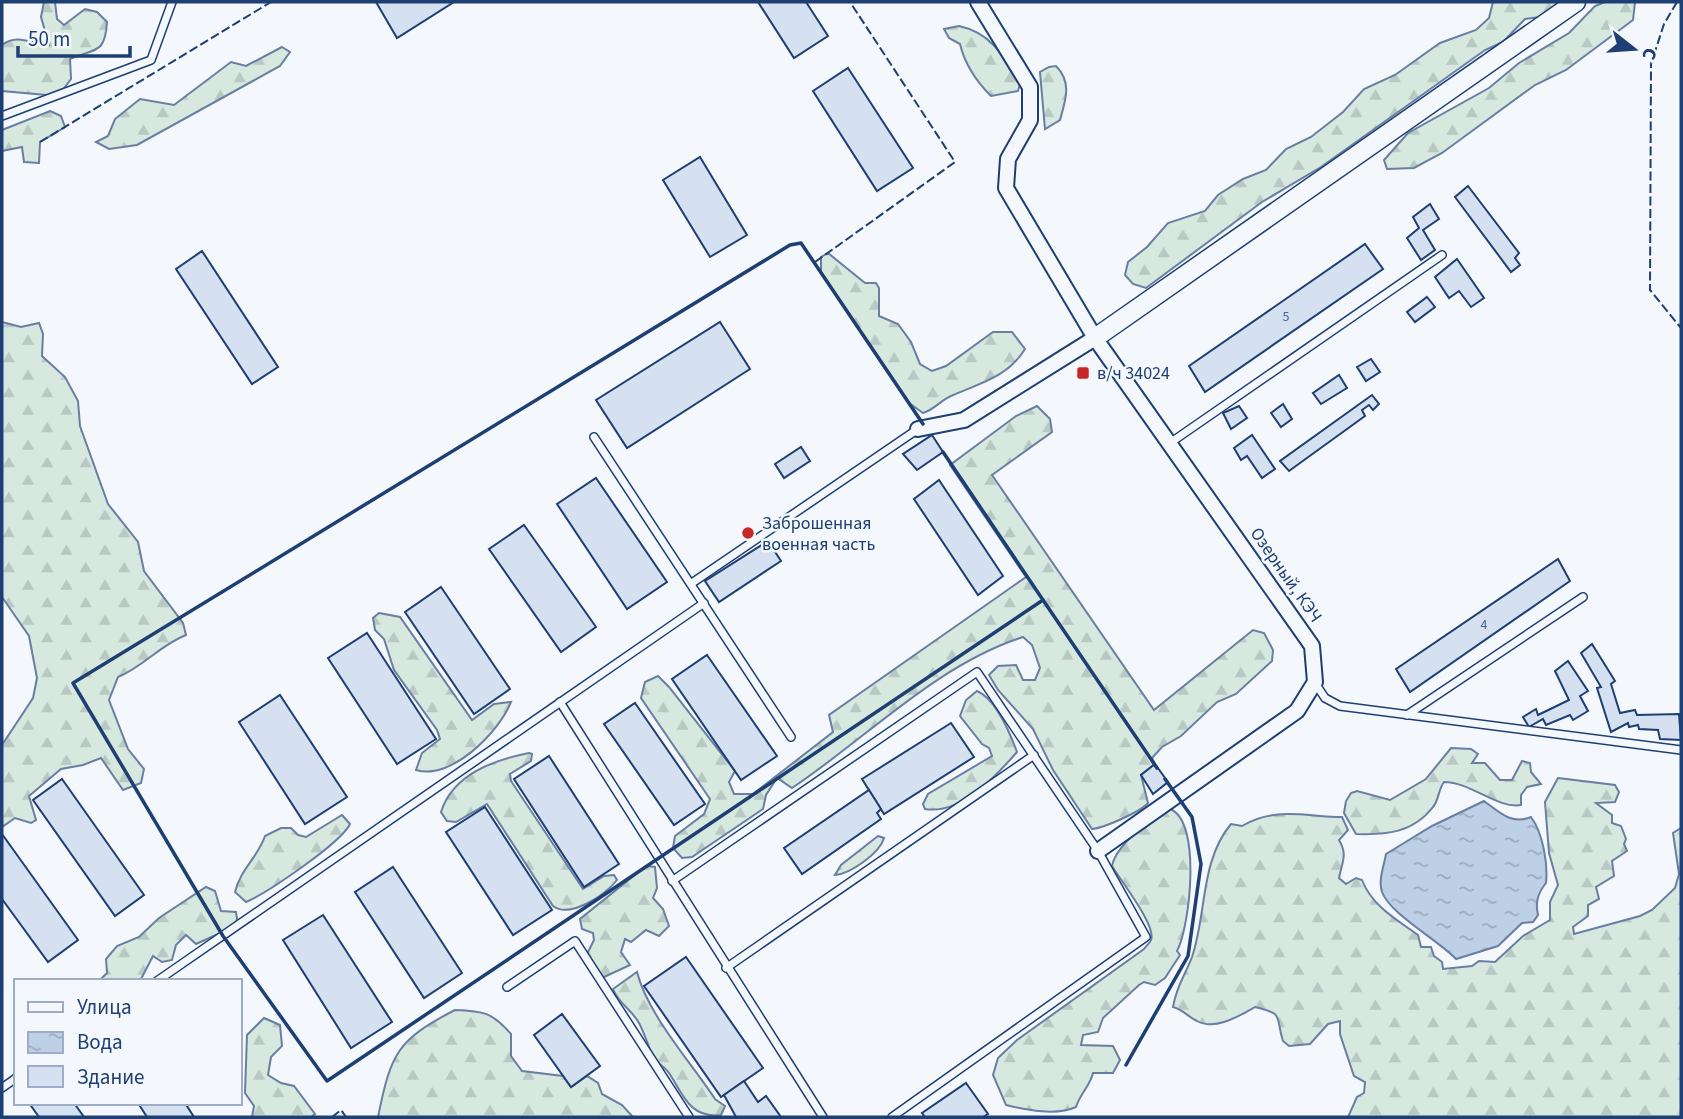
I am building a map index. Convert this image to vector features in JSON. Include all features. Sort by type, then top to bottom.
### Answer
[{"type":"street","name":"Озерный, КЭЧ","points":[[978,2],[1030,87],[1030,120],[1008,159],[1006,188],[1095,338],[1312,646],[1315,682]]},
{"type":"street","points":[[918,429],[964,421],[1095,338],[1576,2]]},
{"type":"street","points":[[1098,852],[1297,711],[1315,682]]},
{"type":"lane","points":[[2,116],[151,60],[172,2]]},
{"type":"lane","points":[[1170,443],[1442,255]]},
{"type":"lane","points":[[692,583],[918,429]]},
{"type":"lane","points":[[594,437],[791,737]]},
{"type":"lane","points":[[1407,715],[1583,597]]},
{"type":"lane","points":[[160,979],[704,603]]},
{"type":"lane","points":[[671,881],[977,672],[1098,852],[1146,937],[892,1117]]},
{"type":"lane","points":[[1315,682],[1325,698],[1339,706],[1681,750]]},
{"type":"lane","points":[[560,702],[726,968],[823,1117]]},
{"type":"lane","points":[[726,968],[1034,755]]},
{"type":"lane","points":[[507,987],[575,941],[689,1117]]},
{"type":"green space","points":[[44,2],[55,2],[57,19],[64,25],[85,9],[97,12],[107,22],[104,40],[97,49],[70,59],[71,79],[58,96],[2,91],[2,45],[19,39],[49,45],[41,17]]},
{"type":"green space","points":[[1493,2],[1566,2],[1540,17],[1525,19],[1503,42],[1485,50],[1321,167],[1262,202],[1146,288],[1133,284],[1125,275],[1128,262],[1147,247],[1168,223],[1205,211],[1218,195],[1243,179],[1266,170],[1286,149],[1311,137],[1343,112],[1364,89],[1395,75],[1440,43],[1476,30],[1489,18]]},
{"type":"green space","points":[[1605,2],[1635,2],[1633,20],[1566,70],[1535,85],[1442,153],[1414,168],[1387,169],[1384,160],[1408,133],[1489,88],[1519,63],[1569,33],[1595,6]]},
{"type":"green space","points":[[959,26],[989,40],[1020,84],[1018,91],[991,96],[968,66],[960,44],[949,38],[944,29]]},
{"type":"green space","points":[[282,47],[290,52],[280,66],[137,145],[109,149],[96,142],[108,136],[115,119],[140,99],[174,105],[231,62],[246,66]]},
{"type":"green space","points":[[1056,66],[1061,72],[1066,91],[1060,120],[1045,129],[1040,72]]},
{"type":"green space","points":[[50,111],[61,116],[65,127],[40,142],[39,163],[24,162],[22,147],[2,151],[2,130]]},
{"type":"green space","points":[[828,253],[865,283],[876,283],[879,288],[879,316],[898,324],[911,342],[920,364],[932,371],[946,366],[993,332],[1012,332],[1025,349],[1002,373],[947,398],[923,413],[909,403],[821,272],[821,257]]},
{"type":"green space","points":[[2,322],[21,327],[39,323],[43,334],[42,356],[65,377],[78,401],[80,426],[108,504],[138,542],[144,571],[183,623],[186,635],[118,677],[109,700],[128,749],[144,769],[141,783],[123,790],[101,758],[61,769],[29,796],[36,820],[31,823],[15,818],[2,827],[2,745],[33,698],[37,678],[29,636],[2,597]]},
{"type":"green space","points":[[1037,406],[1050,419],[1052,432],[992,475],[1154,710],[1253,630],[1264,633],[1273,650],[1272,661],[1236,694],[1217,702],[1181,736],[1162,747],[1152,758],[1155,764],[1141,775],[1148,803],[1105,826],[1092,829],[1053,770],[1033,729],[998,690],[989,675],[998,666],[1016,665],[1023,680],[1035,680],[1040,668],[1032,645],[1023,637],[991,649],[931,684],[792,788],[777,778],[766,795],[763,809],[692,857],[682,858],[673,848],[675,836],[704,814],[710,799],[641,698],[645,682],[658,676],[669,687],[735,771],[729,782],[734,794],[753,794],[833,732],[829,715],[1026,577],[950,465],[1016,416]]},
{"type":"green space","points":[[379,613],[400,617],[472,720],[494,704],[511,702],[485,740],[458,761],[444,768],[416,770],[422,753],[440,739],[437,730],[394,670],[384,639],[375,630],[373,618]]},
{"type":"green space","points":[[977,691],[996,709],[1017,752],[977,792],[952,806],[925,809],[923,804],[928,794],[992,756],[989,748],[982,744],[960,716],[966,700]]},
{"type":"green space","points":[[1451,748],[1471,749],[1478,754],[1472,763],[1485,763],[1500,780],[1512,780],[1522,761],[1530,763],[1531,772],[1541,784],[1527,787],[1521,795],[1521,805],[1512,805],[1464,786],[1444,782],[1435,804],[1417,822],[1388,833],[1356,834],[1344,813],[1351,793],[1357,791],[1390,800],[1426,779]]},
{"type":"green space","points":[[532,754],[531,761],[510,774],[511,781],[583,889],[604,876],[614,875],[617,880],[596,898],[568,910],[553,906],[487,804],[456,822],[447,821],[441,812],[447,799],[465,778],[489,765]]},
{"type":"green space","points":[[1558,778],[1615,785],[1619,792],[1615,802],[1596,803],[1612,815],[1612,823],[1621,826],[1626,839],[1624,844],[1627,851],[1612,861],[1614,876],[1596,887],[1599,899],[1588,905],[1588,916],[1573,927],[1574,934],[1640,916],[1652,910],[1675,888],[1679,874],[1673,833],[1681,828],[1681,1117],[1348,1117],[1357,1097],[1364,1093],[1365,1082],[1354,1076],[1340,1034],[1340,1021],[1328,1024],[1310,1044],[1289,1046],[1283,1041],[1275,1014],[1264,1009],[1255,1007],[1227,1021],[1204,1024],[1173,1007],[1197,940],[1205,888],[1214,854],[1231,824],[1242,826],[1279,814],[1342,817],[1348,830],[1339,840],[1344,854],[1339,878],[1346,884],[1356,878],[1362,880],[1379,905],[1418,935],[1421,947],[1431,947],[1434,956],[1442,962],[1443,969],[1472,966],[1479,961],[1495,962],[1523,936],[1550,920],[1550,902],[1558,885],[1549,853],[1545,802]]},
{"type":"green space","points":[[1170,809],[1180,818],[1190,853],[1189,899],[1177,951],[1180,955],[1165,978],[1155,985],[1144,982],[1139,985],[1103,1018],[1098,1032],[1083,1035],[1081,1045],[1113,1046],[1120,1060],[1113,1073],[1093,1073],[1076,1107],[1051,1112],[1006,1105],[993,1075],[998,1058],[1017,1040],[1144,949],[1150,941],[1149,924],[1112,866],[1127,841],[1144,825]]},
{"type":"green space","points":[[342,815],[350,824],[344,832],[302,867],[246,902],[235,892],[265,836],[281,828],[291,828],[298,835],[306,837]]},
{"type":"green space","points":[[878,836],[884,838],[871,856],[848,871],[835,875],[841,865]]},
{"type":"green space","points":[[646,866],[655,867],[657,888],[653,898],[663,909],[669,926],[659,936],[646,930],[631,942],[625,939],[621,952],[630,965],[604,977],[594,970],[587,954],[594,940],[593,933],[582,929],[580,919]]},
{"type":"green space","points":[[206,887],[215,891],[221,911],[236,912],[238,925],[196,944],[186,935],[176,945],[172,960],[162,962],[153,956],[141,979],[101,979],[107,973],[106,959],[117,946],[139,937],[159,918]]},
{"type":"green space","points":[[637,972],[642,988],[660,1021],[715,1099],[725,1106],[721,1115],[701,1113],[688,1103],[669,1073],[654,1058],[636,1018],[613,989]]},
{"type":"green space","points":[[455,1010],[480,1012],[498,1021],[511,1034],[511,1056],[522,1071],[563,1076],[571,1087],[587,1076],[598,1083],[602,1094],[622,1105],[633,1117],[378,1117],[387,1078],[400,1051],[420,1030]]},
{"type":"green space","points":[[264,1018],[280,1025],[282,1046],[271,1057],[268,1075],[281,1083],[294,1086],[315,1114],[311,1117],[252,1117],[254,1106],[245,1093],[247,1035]]},
{"type":"water","points":[[1484,801],[1511,818],[1531,817],[1539,831],[1544,849],[1546,883],[1538,898],[1538,915],[1533,922],[1522,923],[1498,946],[1456,959],[1394,909],[1382,892],[1382,873],[1386,854],[1432,826]]},
{"type":"building","points":[[376,2],[454,2],[397,38]]},
{"type":"building","points":[[758,2],[806,2],[828,36],[794,58]]},
{"type":"building","points":[[848,68],[913,168],[877,191],[813,91]]},
{"type":"building","points":[[700,157],[747,235],[710,257],[663,180]]},
{"type":"building","points":[[1468,186],[1519,253],[1515,258],[1520,265],[1511,272],[1455,197]]},
{"type":"building","points":[[1430,204],[1439,219],[1423,230],[1435,250],[1421,260],[1407,238],[1419,228],[1413,217]]},
{"type":"building","points":[[1365,244],[1383,269],[1205,392],[1189,366]]},
{"type":"building","points":[[202,251],[278,367],[252,384],[176,269]]},
{"type":"building","points":[[1457,259],[1484,298],[1471,307],[1459,291],[1449,298],[1435,277]]},
{"type":"building","points":[[1427,297],[1435,307],[1415,322],[1407,312]]},
{"type":"building","points":[[720,322],[750,369],[627,448],[596,400]]},
{"type":"building","points":[[1371,359],[1380,372],[1366,381],[1357,367]]},
{"type":"building","points":[[1339,375],[1347,388],[1321,404],[1313,393]]},
{"type":"building","points":[[1372,395],[1379,404],[1373,410],[1369,405],[1362,410],[1365,416],[1289,471],[1280,461]]},
{"type":"building","points":[[1283,404],[1292,419],[1281,427],[1271,413]]},
{"type":"building","points":[[1239,406],[1247,418],[1231,429],[1223,413]]},
{"type":"building","points":[[932,435],[943,452],[917,470],[903,454]]},
{"type":"building","points":[[1252,435],[1275,469],[1262,478],[1247,456],[1241,460],[1234,448]]},
{"type":"building","points":[[801,447],[810,461],[784,478],[775,464]]},
{"type":"building","points":[[596,478],[667,582],[627,609],[557,504]]},
{"type":"building","points":[[939,480],[1003,576],[978,595],[914,499]]},
{"type":"building","points":[[524,525],[596,627],[561,652],[489,549]]},
{"type":"building","points":[[768,541],[781,561],[719,602],[705,581]]},
{"type":"building","points":[[1558,559],[1570,581],[1410,692],[1396,669]]},
{"type":"building","points":[[441,587],[510,689],[474,714],[405,612]]},
{"type":"building","points":[[367,633],[436,739],[397,764],[328,658]]},
{"type":"building","points":[[1592,644],[1615,681],[1611,684],[1620,713],[1635,710],[1637,715],[1679,714],[1681,740],[1660,739],[1658,730],[1639,729],[1638,725],[1629,727],[1628,723],[1611,732],[1597,688],[1601,687],[1581,653]]},
{"type":"building","points":[[707,655],[777,756],[741,780],[672,679]]},
{"type":"building","points":[[1568,661],[1588,691],[1580,696],[1588,711],[1573,720],[1570,715],[1546,725],[1543,719],[1529,727],[1523,717],[1536,709],[1538,715],[1569,700],[1555,671]]},
{"type":"building","points":[[280,695],[347,797],[305,824],[239,722]]},
{"type":"building","points":[[635,703],[705,804],[674,825],[604,724]]},
{"type":"building","points":[[951,723],[974,757],[884,814],[862,779]]},
{"type":"building","points":[[549,756],[619,864],[584,887],[514,779]]},
{"type":"building","points":[[1155,764],[1168,782],[1153,794],[1141,775]]},
{"type":"building","points":[[62,779],[144,895],[115,916],[33,800]]},
{"type":"building","points":[[869,790],[881,809],[877,813],[881,819],[802,874],[784,848]]},
{"type":"building","points":[[485,807],[552,910],[513,935],[446,832]]},
{"type":"building","points":[[2,834],[78,940],[48,962],[2,899]]},
{"type":"building","points":[[393,867],[462,973],[424,998],[355,892]]},
{"type":"building","points":[[323,915],[392,1022],[351,1048],[283,940]]},
{"type":"building","points":[[686,957],[763,1068],[721,1097],[644,986]]},
{"type":"building","points":[[562,1014],[600,1066],[571,1087],[534,1035]]},
{"type":"building","points":[[744,1081],[758,1102],[766,1096],[781,1117],[736,1117],[724,1095]]},
{"type":"building","points":[[966,1083],[988,1114],[983,1117],[925,1117],[922,1113]]},
{"type":"building","points":[[30,1105],[75,1105],[84,1117],[39,1117]]},
{"type":"building","points":[[139,1105],[186,1105],[194,1117],[147,1117]]},
{"type":"fence","points":[[40,142],[271,2]]},
{"type":"fence","points":[[815,262],[955,162],[850,2]]},
{"type":"fence","points":[[1677,2],[1664,24],[1651,64],[1650,290],[1681,328]]},
{"type":"fence","points":[[332,1117],[341,1110],[346,1117]]},
{"type":"wall","points":[[923,424],[801,243],[790,245],[73,683],[223,936],[327,1081],[1043,600],[943,452]]},
{"type":"wall","points":[[1043,600],[1157,768]]},
{"type":"wall","points":[[1126,1065],[1188,956],[1201,864],[1192,817],[1165,779]]},
{"type":"place","name":"в/ч 34024","points":[[1083,373]]},
{"type":"place","name":"Заброшенная военная часть","points":[[748,533]]}]
